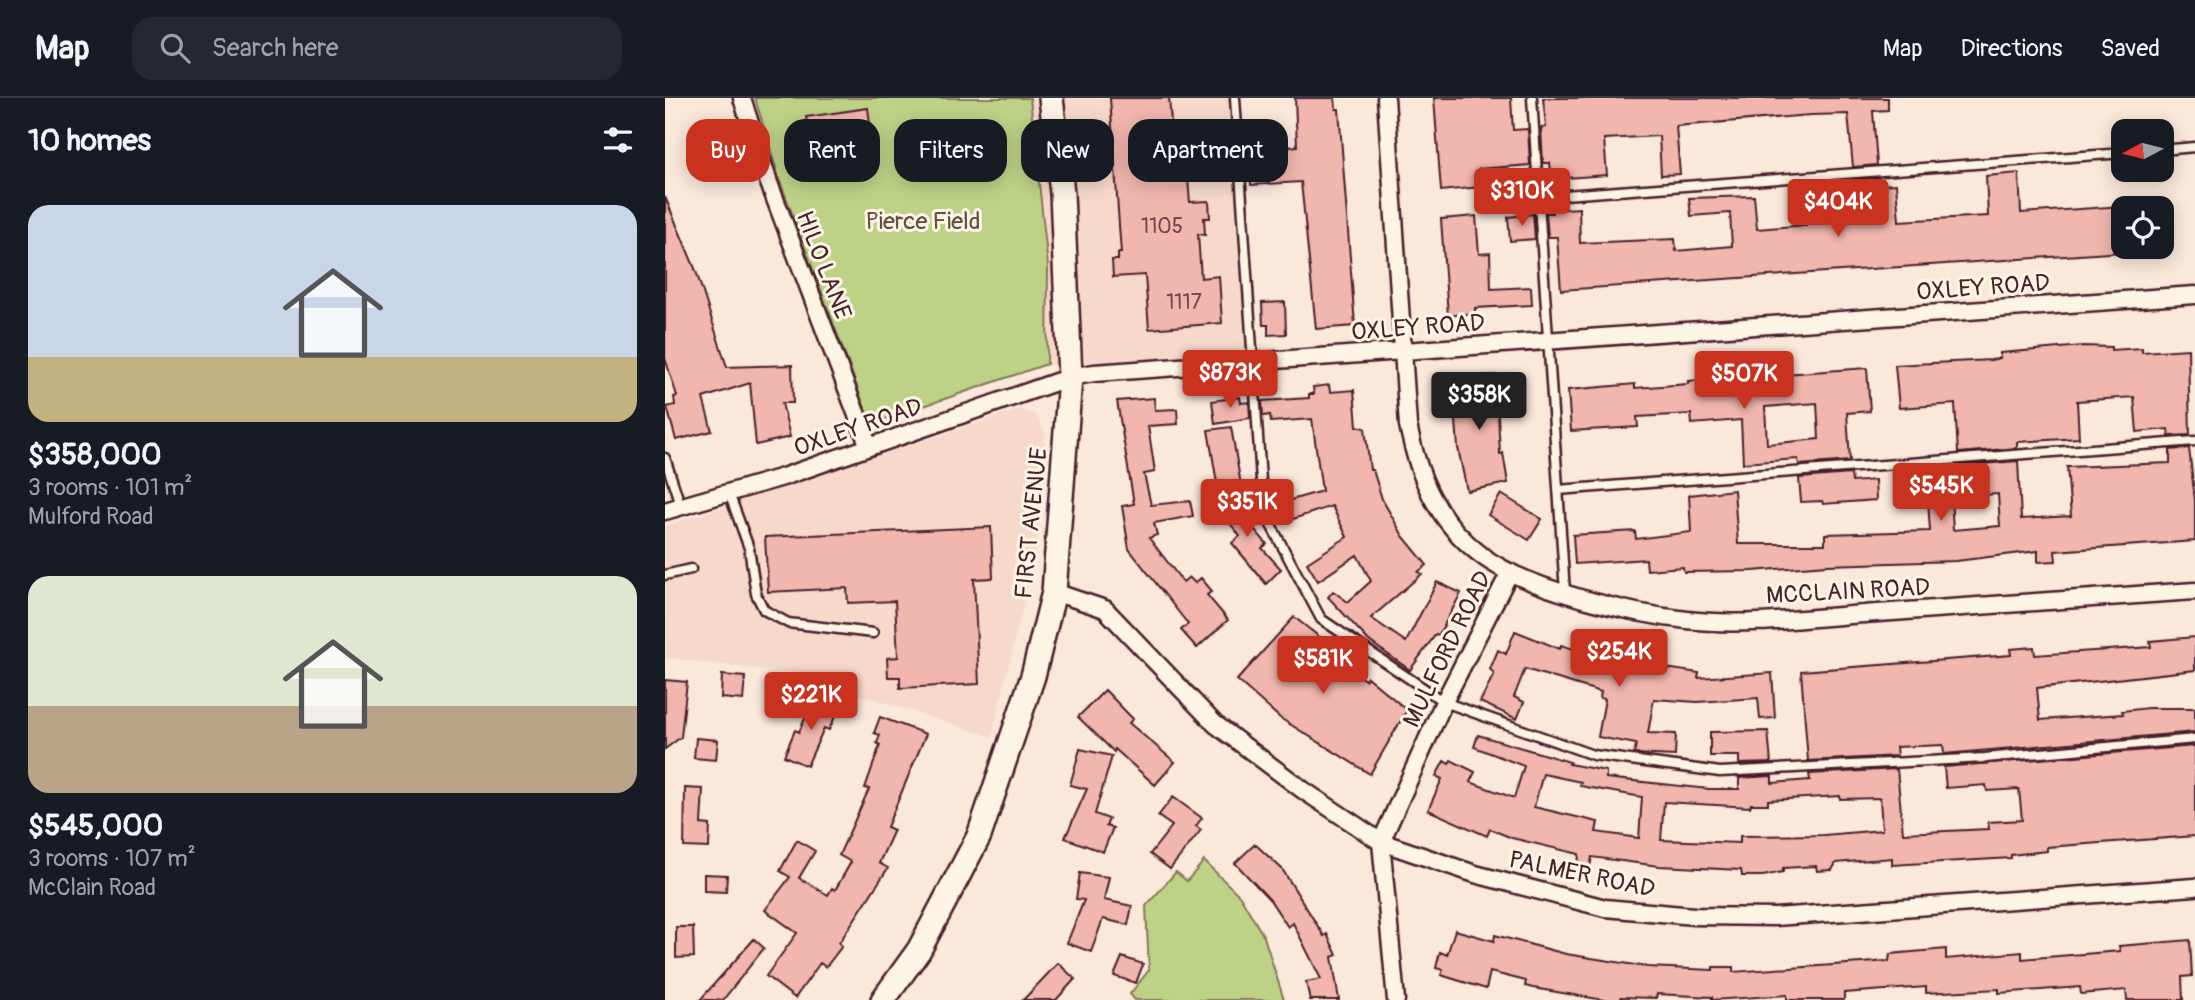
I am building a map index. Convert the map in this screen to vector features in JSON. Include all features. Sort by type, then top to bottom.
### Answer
[{"type":"street","name":"HILO LANE","points":[[743,98],[769,183],[869,447]]},
{"type":"street","name":"FIRST AVENUE","points":[[883,1000],[919,950],[979,836],[1033,676],[1054,592],[1070,377],[1062,193],[1051,98]]},
{"type":"street","name":"MULFORD ROAD","points":[[1386,98],[1408,425],[1426,490],[1455,533],[1483,557],[1510,572],[1444,702],[1381,842],[1396,1000]]},
{"type":"street","name":"OXLEY ROAD","points":[[673,509],[869,447],[1070,377],[2195,295]]},
{"type":"street","name":"MCCLAIN ROAD","points":[[1510,572],[1565,592],[1688,620],[1781,620],[2195,591]]},
{"type":"street","name":"PALMER ROAD","points":[[1054,592],[1105,609],[1215,724],[1303,790],[1381,842],[1475,874],[1605,908],[1694,916],[1775,917],[2195,887]]},
{"type":"lane","points":[[1235,98],[1263,510],[1321,619],[1444,702],[1593,755],[1720,772],[1985,758],[2195,739]]},
{"type":"lane","points":[[1532,98],[1565,592]]},
{"type":"lane","points":[[2174,149],[2195,147]]},
{"type":"lane","points":[[1538,197],[2111,154]]},
{"type":"lane","points":[[1558,490],[2195,441]]},
{"type":"lane","points":[[665,458],[673,509]]},
{"type":"lane","points":[[729,493],[749,548],[757,594],[764,610],[788,623],[873,633]]},
{"type":"lane","points":[[665,575],[691,569]]},
{"type":"shaded area","points":[[1030,98],[1236,98],[1238,119],[1128,119],[1128,182],[1242,182],[1255,361],[1099,372],[1047,364],[1048,267],[1039,182],[1114,182],[1114,119],[1032,119]]},
{"type":"shaded area","points":[[1020,409],[1036,415],[1045,433],[1037,546],[992,737],[792,673],[665,658],[665,526]]},
{"type":"green space","name":"Pierce Field","points":[[755,98],[1030,98],[1032,119],[1021,119],[1021,182],[1039,182],[1048,267],[1047,364],[871,424],[779,178],[770,148],[770,119],[761,119]]},
{"type":"green space","points":[[1204,861],[1240,896],[1264,937],[1284,1000],[1135,1000],[1130,994],[1149,970],[1146,906],[1176,872],[1187,881]]},
{"type":"building","points":[[1110,98],[1169,98],[1171,119],[1128,119],[1128,182],[1188,182],[1190,202],[1209,201],[1210,218],[1204,218],[1205,235],[1198,234],[1201,278],[1219,276],[1222,323],[1149,329],[1145,275],[1113,277],[1112,260],[1118,260],[1118,253],[1121,253],[1114,119],[1111,119]]},
{"type":"building","points":[[1295,98],[1335,98],[1336,109],[1339,109],[1355,326],[1316,329],[1301,182],[1251,185],[1251,182],[1288,182],[1288,147],[1297,146]]},
{"type":"building","points":[[1434,98],[1511,98],[1513,130],[1528,129],[1530,165],[1479,169],[1480,187],[1441,191]]},
{"type":"building","points":[[1543,98],[1888,98],[1888,110],[1873,111],[1877,165],[1853,167],[1848,114],[1811,115],[1676,126],[1680,174],[1661,175],[1659,136],[1604,139],[1607,175],[1552,179],[1550,163],[1543,163],[1541,128],[1546,127]]},
{"type":"building","points":[[868,108],[869,119],[806,119]]},
{"type":"building","points":[[2019,173],[2021,213],[2111,207],[2111,253],[1561,290],[1557,237],[1548,237],[1546,213],[1579,208],[1580,243],[1675,239],[1676,251],[1732,246],[1730,213],[1691,216],[1689,198],[1754,196],[1757,229],[1806,225],[1803,189],[1854,186],[1854,180],[1878,178],[1879,185],[1896,184],[1899,221],[1988,216],[1986,176]]},
{"type":"building","points":[[665,197],[696,271],[727,367],[792,365],[793,403],[782,403],[790,437],[756,445],[750,383],[703,398],[712,431],[676,440],[667,407],[675,405],[674,397],[677,396],[665,358]]},
{"type":"building","points":[[1533,214],[1535,239],[1510,241],[1508,217]]},
{"type":"building","points":[[1476,216],[1479,254],[1490,253],[1491,289],[1531,287],[1532,305],[1475,308],[1475,313],[1448,316],[1441,219]]},
{"type":"building","points":[[1285,302],[1286,334],[1268,335],[1268,325],[1263,325],[1262,303]]},
{"type":"building","points":[[2083,346],[2111,347],[2111,350],[2142,348],[2142,352],[2188,349],[2190,435],[2169,436],[2168,429],[2137,432],[2134,397],[2077,401],[2079,438],[2017,442],[2017,448],[1958,453],[1955,404],[1899,408],[1895,365],[1991,360],[2000,358],[2000,353]]},
{"type":"building","points":[[1867,368],[1870,411],[1847,413],[1850,461],[1799,465],[1798,459],[1743,463],[1741,420],[1692,424],[1691,414],[1637,417],[1638,427],[1571,431],[1568,390],[1635,384],[1635,388],[1688,384],[1688,381]],"holes":[[[1817,403],[1819,439],[1767,444],[1765,407]]]},
{"type":"building","points":[[1496,375],[1500,454],[1503,453],[1508,483],[1467,491],[1458,448],[1453,378]]},
{"type":"building","points":[[1329,385],[1330,392],[1354,390],[1357,426],[1365,428],[1370,470],[1373,470],[1382,499],[1403,536],[1427,565],[1418,572],[1422,574],[1371,618],[1406,642],[1437,582],[1461,593],[1439,635],[1436,634],[1410,670],[1369,641],[1328,597],[1333,591],[1348,602],[1371,581],[1357,555],[1318,581],[1307,563],[1347,537],[1332,506],[1290,520],[1284,502],[1322,491],[1312,419],[1271,422],[1270,415],[1263,416],[1262,401],[1309,398],[1309,394],[1314,394],[1313,387]]},
{"type":"building","points":[[1240,397],[1241,403],[1249,402],[1250,418],[1215,424],[1212,401]]},
{"type":"building","points":[[1154,398],[1155,410],[1177,409],[1178,424],[1148,426],[1155,472],[1144,474],[1151,505],[1190,501],[1193,516],[1154,523],[1157,535],[1149,538],[1183,582],[1189,577],[1195,583],[1201,578],[1212,591],[1207,595],[1228,620],[1197,648],[1181,630],[1188,624],[1129,549],[1122,506],[1134,504],[1117,401]]},
{"type":"building","points":[[1231,427],[1241,485],[1218,489],[1208,430]]},
{"type":"building","points":[[2189,448],[2195,501],[2195,541],[2055,551],[2056,561],[2038,562],[2038,551],[1956,561],[1827,565],[1752,571],[1684,572],[1683,567],[1647,570],[1646,559],[1575,564],[1573,535],[1635,531],[1636,539],[1691,532],[1689,495],[1734,490],[1738,544],[1825,544],[1825,534],[1930,531],[1928,500],[1907,498],[1905,480],[1959,477],[1959,466],[2018,461],[2021,519],[2071,516],[2067,467],[2170,463],[2170,450]],"holes":[[[1998,494],[2000,526],[1953,530],[1951,497]]]},
{"type":"building","points":[[1851,474],[1852,482],[1875,480],[1876,500],[1823,504],[1822,501],[1801,502],[1799,478]]},
{"type":"building","points":[[1501,494],[1542,519],[1529,540],[1488,515]]},
{"type":"building","points":[[1230,495],[1246,514],[1243,516],[1267,544],[1262,548],[1281,569],[1266,584],[1232,543],[1240,536],[1210,498]]},
{"type":"building","points":[[991,527],[993,578],[974,579],[979,684],[900,688],[900,677],[888,677],[887,658],[898,657],[895,601],[848,603],[847,588],[768,592],[765,537]]},
{"type":"building","points":[[1294,617],[1331,646],[1325,653],[1365,680],[1367,677],[1407,710],[1370,774],[1280,718],[1237,680]]},
{"type":"building","points":[[1515,631],[1560,649],[1561,645],[1583,652],[1581,655],[1699,673],[1698,678],[1772,673],[1775,718],[1760,719],[1758,698],[1697,702],[1654,699],[1648,733],[1676,734],[1675,756],[1634,754],[1636,744],[1598,737],[1605,699],[1600,698],[1601,692],[1525,669],[1514,697],[1524,702],[1517,719],[1480,702],[1494,674],[1490,669],[1498,650],[1506,654]]},
{"type":"building","points":[[2195,637],[2195,670],[2037,688],[2040,720],[2123,714],[2122,711],[2148,708],[2195,708],[2195,732],[1944,754],[1943,745],[1896,747],[1897,756],[1808,761],[1801,671],[2011,655],[2010,649],[2034,647],[2035,655],[2151,647],[2150,641]]},
{"type":"building","points":[[722,675],[745,677],[743,700],[721,698]]},
{"type":"building","points":[[665,680],[687,682],[681,737],[665,749]]},
{"type":"building","points":[[1105,690],[1133,719],[1129,723],[1175,762],[1155,785],[1115,749],[1114,752],[1078,717]]},
{"type":"building","points":[[814,699],[838,710],[829,730],[824,728],[807,766],[784,756],[795,730],[799,732]]},
{"type":"building","points":[[880,717],[926,734],[887,827],[894,830],[879,863],[888,868],[839,943],[842,946],[826,967],[820,963],[795,998],[766,976],[797,933],[765,910],[790,877],[780,871],[797,840],[815,851],[799,878],[828,895],[832,888],[835,890],[851,862],[839,855],[869,789],[865,788],[880,745],[877,743],[880,735],[874,733]]},
{"type":"building","points":[[1768,731],[1771,763],[1739,764],[1739,756],[1710,756],[1710,732]]},
{"type":"building","points":[[1478,735],[1570,762],[1569,764],[1606,771],[1606,778],[1709,789],[1739,789],[1739,778],[1772,776],[1772,783],[1810,780],[1809,774],[1897,769],[1903,833],[1989,829],[1988,822],[2022,820],[2019,789],[1987,791],[1986,785],[1946,788],[1944,767],[2195,746],[2195,836],[2047,847],[2047,851],[2011,855],[2011,858],[1892,865],[1892,858],[1836,863],[1832,870],[1817,871],[1816,866],[1783,868],[1783,872],[1763,876],[1742,876],[1741,870],[1659,866],[1592,857],[1590,867],[1578,866],[1579,854],[1512,838],[1490,829],[1487,836],[1428,810],[1442,779],[1436,776],[1444,761],[1449,764],[1451,760],[1475,772],[1470,782],[1514,798],[1524,766],[1474,747]],"holes":[[[1543,774],[1581,782],[1580,786],[1642,797],[1639,838],[1596,832],[1598,822],[1534,807]],[[1840,796],[1840,799],[1880,798],[1882,830],[1824,835],[1740,836],[1740,843],[1661,840],[1664,802],[1750,807],[1751,804],[1768,804],[1768,800]]]},
{"type":"building","points":[[696,738],[718,740],[716,760],[694,758]]},
{"type":"building","points":[[1080,749],[1112,756],[1095,814],[1109,819],[1106,826],[1113,828],[1103,852],[1065,838],[1087,789],[1070,785]]},
{"type":"building","points":[[685,788],[703,789],[701,824],[710,825],[709,848],[684,847]]},
{"type":"building","points":[[1173,797],[1202,818],[1196,826],[1201,830],[1170,869],[1150,854],[1172,826],[1158,816]]},
{"type":"building","points":[[1255,844],[1282,869],[1324,936],[1327,934],[1337,955],[1332,957],[1339,1000],[1310,1000],[1306,982],[1321,979],[1293,923],[1288,927],[1270,900],[1235,863]]},
{"type":"building","points":[[1080,873],[1109,877],[1104,900],[1132,906],[1128,925],[1103,919],[1091,952],[1067,943],[1084,900],[1076,899]]},
{"type":"building","points":[[704,874],[727,875],[726,892],[704,891]]},
{"type":"building","points":[[676,927],[693,927],[694,957],[676,958]]},
{"type":"building","points":[[1455,930],[1494,941],[1495,935],[1566,954],[1648,967],[1713,970],[1713,967],[1733,967],[1733,972],[1889,961],[1890,954],[1946,949],[1946,959],[2022,952],[2022,959],[2120,951],[2119,946],[2190,940],[2192,976],[2182,977],[2183,1000],[2127,1000],[2126,990],[2081,994],[2080,987],[1999,993],[1999,989],[1926,993],[1926,987],[1844,993],[1844,1000],[1787,1000],[1787,995],[1712,1000],[1712,997],[1657,994],[1656,998],[1621,997],[1621,1000],[1604,1000],[1533,988],[1525,986],[1526,981],[1490,972],[1486,989],[1441,975],[1443,970],[1436,968],[1440,952],[1447,955]]},
{"type":"building","points":[[754,939],[764,948],[723,1000],[700,1000]]},
{"type":"building","points":[[1122,957],[1143,964],[1136,983],[1114,976]]},
{"type":"building","points":[[1058,963],[1075,979],[1056,1000],[1023,1000]]}]
